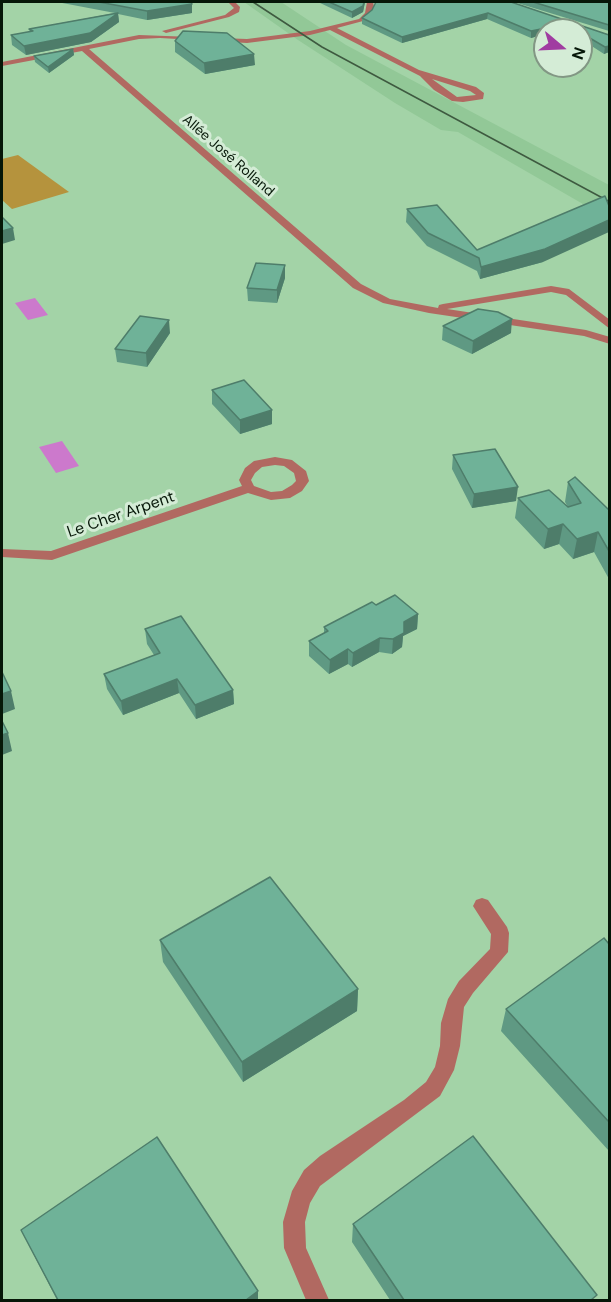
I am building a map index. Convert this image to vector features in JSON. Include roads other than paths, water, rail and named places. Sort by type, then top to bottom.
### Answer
[{"type":"street","points":[[160,36],[166,31],[227,16],[237,11],[238,8],[231,2]]},
{"type":"street","points":[[2,64],[82,47],[160,36],[247,41],[333,29],[361,20],[368,14],[371,7],[370,2]]},
{"type":"street","points":[[333,29],[424,76],[473,89],[480,93],[480,97],[455,99],[437,88],[424,76]]},
{"type":"street","name":"Allée José Rolland","points":[[82,47],[357,286],[387,301],[429,310],[586,333],[609,341]]},
{"type":"street","points":[[429,310],[551,289],[569,292],[609,326]]},
{"type":"street","name":"Le Cher Arpent","points":[[2,553],[52,556],[249,488]]},
{"type":"street","points":[[317,1300],[295,1248],[294,1222],[300,1199],[312,1178],[328,1164],[411,1107],[433,1089],[444,1070],[450,1046],[455,1005],[466,987],[499,952],[500,933],[482,906]]},
{"type":"tram line","points":[[253,2],[322,47],[610,202]]}]
